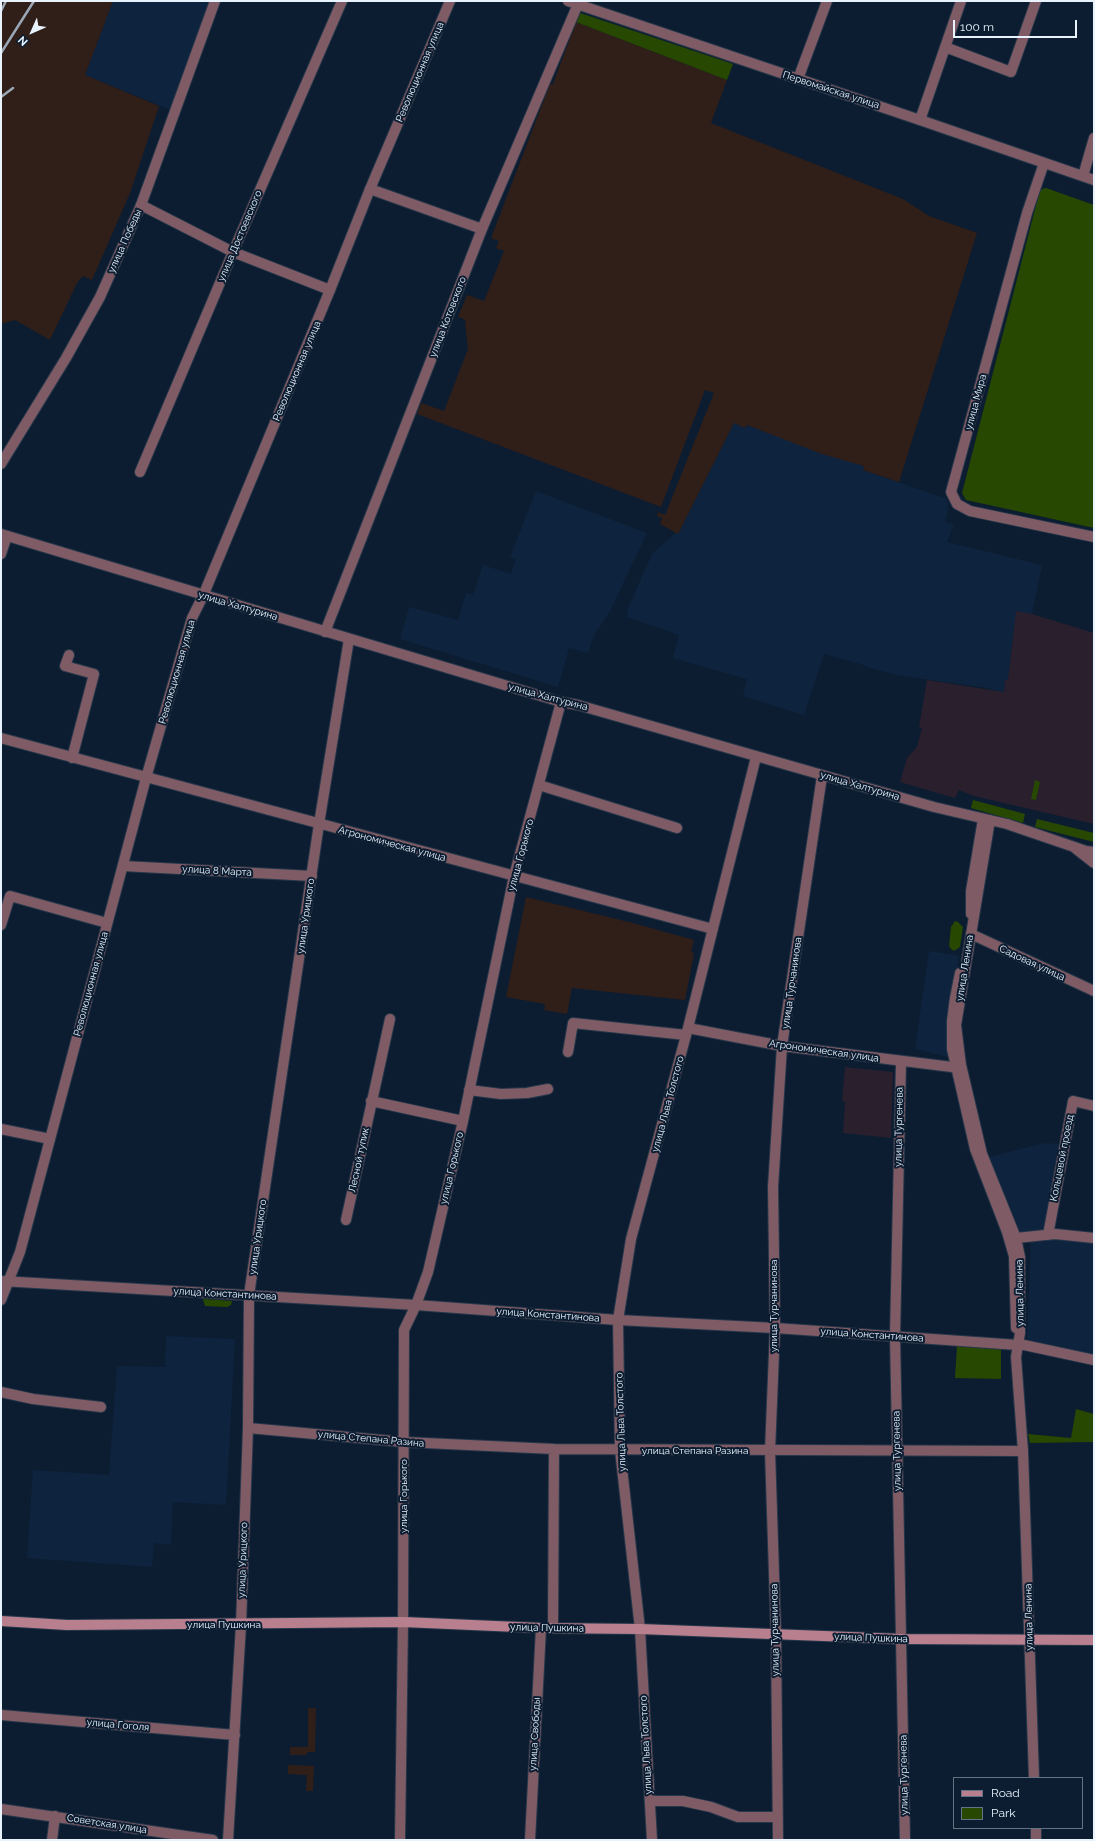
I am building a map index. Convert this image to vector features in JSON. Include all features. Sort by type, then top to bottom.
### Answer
[{"type":"main road","name":"улица Пушкина","points":[[1,1621],[67,1625],[241,1625],[403,1622],[540,1628],[640,1629],[902,1639],[1094,1640]]},
{"type":"street","name":"улица Победы","points":[[1,464],[66,358],[100,297],[141,206],[215,1]]},
{"type":"street","name":"улица Достоевского","points":[[140,472],[233,252],[342,1]]},
{"type":"street","name":"Революционная улица","points":[[1,1300],[5,1282],[20,1252],[146,778],[192,618],[203,596],[330,290],[370,189],[450,1]]},
{"type":"street","points":[[798,79],[827,1]]},
{"type":"street","points":[[920,120],[961,1]]},
{"type":"street","points":[[945,47],[1012,72],[1036,1]]},
{"type":"street","name":"Первомайская улица","points":[[571,2],[1094,180]]},
{"type":"street","name":"улица Котовского","points":[[325,632],[571,2]]},
{"type":"street","points":[[1082,176],[1094,138]]},
{"type":"street","name":"улица Мира","points":[[1044,163],[1025,221],[952,492],[958,504],[970,511],[1094,537]]},
{"type":"street","points":[[370,189],[482,229]]},
{"type":"street","points":[[141,206],[233,252],[330,290]]},
{"type":"street","points":[[1,554],[4,535]]},
{"type":"street","name":"улица Халтурина","points":[[4,535],[203,596],[561,702],[578,705],[934,807],[1007,824],[1074,847],[1094,852]]},
{"type":"street","name":"улица Урицкого","points":[[228,1840],[241,1625],[248,1428],[249,1295],[319,824],[349,639]]},
{"type":"street","points":[[69,655],[65,666],[94,674],[72,758]]},
{"type":"street","name":"улица Горького","points":[[400,1840],[403,1622],[404,1330],[416,1306],[428,1272],[469,1090],[514,876],[561,702]]},
{"type":"street","name":"Агрономическая улица","points":[[1,738],[713,929]]},
{"type":"street","name":"улица Льва Толстого","points":[[652,1840],[640,1629],[620,1450],[618,1320],[631,1239],[687,1031],[756,757]]},
{"type":"street","name":"улица Турчанинова","points":[[778,1840],[776,1635],[770,1451],[775,1328],[773,1187],[782,1046],[822,776]]},
{"type":"street","points":[[539,785],[677,828]]},
{"type":"street","points":[[986,820],[971,891],[972,903],[966,947],[954,998],[952,1049],[958,1066],[975,1149],[1007,1232],[1014,1256],[1016,1345]]},
{"type":"street","name":"улица Ленина","points":[[986,820],[971,934],[956,1025],[958,1066],[982,1154],[1016,1238],[1020,1257],[1020,1333],[1016,1345],[1016,1357],[1023,1452],[1034,1777]]},
{"type":"street","name":"улица Халтурина","points":[[1074,847],[1094,863]]},
{"type":"street","name":"улица 8 Марта","points":[[123,866],[312,876]]},
{"type":"street","points":[[1,925],[10,896],[107,923]]},
{"type":"street","name":"Садовая улица","points":[[971,934],[1094,991]]},
{"type":"street","name":"Лесной тупик","points":[[346,1220],[390,1019]]},
{"type":"street","points":[[568,1052],[573,1023],[687,1031]]},
{"type":"street","name":"Агрономическая улица","points":[[687,1031],[782,1046],[901,1062],[958,1066]]},
{"type":"street","name":"улица Тургенева","points":[[901,1062],[895,1336],[896,1450],[902,1639],[905,1840]]},
{"type":"street","points":[[469,1090],[501,1094],[528,1093],[548,1089]]},
{"type":"street","points":[[371,1101],[462,1121]]},
{"type":"street","name":"Кольцевой проезд","points":[[1048,1235],[1073,1102],[1094,1106]]},
{"type":"street","points":[[1,1129],[50,1139]]},
{"type":"street","points":[[1016,1238],[1062,1234],[1094,1238]]},
{"type":"street","name":"улица Константинова","points":[[5,1282],[249,1295],[1024,1345],[1094,1360]]},
{"type":"street","points":[[1,1392],[33,1399],[101,1407]]},
{"type":"street","name":"улица Степана Разина","points":[[248,1428],[404,1442],[554,1449],[1023,1452]]},
{"type":"street","points":[[553,1628],[554,1449]]},
{"type":"street","name":"улица Свободы","points":[[530,1840],[540,1628]]},
{"type":"street","name":"улица Гоголя","points":[[1,1715],[235,1735]]},
{"type":"street","points":[[650,1800],[684,1801],[710,1807],[738,1817],[778,1817]]},
{"type":"street","name":"Советская улица","points":[[1,1809],[213,1840]]},
{"type":"street","points":[[52,1840],[55,1816]]},
{"type":"street","points":[[1036,1829],[1036,1840]]},
{"type":"shaded area","points":[[1,1],[113,1],[85,75],[159,106],[130,193],[92,280],[83,276],[77,283],[50,340],[15,320],[1,324]]},
{"type":"shaded area","points":[[113,1],[210,1],[171,110],[85,75]]},
{"type":"shaded area","points":[[576,22],[727,80],[711,123],[903,199],[929,216],[977,233],[899,482],[863,470],[864,466],[822,454],[747,425],[745,428],[734,423],[678,534],[660,524],[662,518],[657,516],[658,512],[665,515],[714,393],[705,390],[661,507],[417,414],[421,403],[444,411],[468,349],[466,320],[458,317],[467,295],[484,301],[504,251],[496,248],[499,241],[491,238],[550,84],[553,84]]},
{"type":"shaded area","points":[[734,423],[745,428],[746,425],[864,466],[863,470],[947,499],[948,510],[945,522],[954,525],[947,542],[1042,565],[1032,614],[1016,612],[1008,680],[1005,680],[1004,692],[993,689],[897,675],[824,654],[804,715],[743,696],[747,679],[673,658],[679,635],[627,617],[627,611],[652,554],[676,533],[678,534]]},
{"type":"shaded area","points":[[536,491],[647,533],[610,611],[594,635],[588,653],[569,648],[558,687],[400,639],[409,607],[458,620],[466,593],[473,595],[483,565],[511,574],[516,559],[510,557]]},
{"type":"shaded area","points":[[1016,611],[1032,614],[1094,633],[1094,824],[974,796],[959,790],[955,798],[900,782],[907,758],[917,747],[922,728],[919,727],[927,680],[1004,692],[1005,680],[1008,680]]},
{"type":"shaded area","points":[[526,897],[633,923],[694,940],[691,952],[694,953],[685,1000],[572,988],[567,1014],[544,1010],[545,1004],[506,997]]},
{"type":"shaded area","points":[[929,951],[959,956],[948,1019],[948,1057],[915,1049]]},
{"type":"shaded area","points":[[845,1067],[893,1072],[891,1138],[843,1133],[845,1102],[842,1101]]},
{"type":"shaded area","points":[[1044,1143],[1059,1144],[1044,1231],[1020,1231],[989,1157]]},
{"type":"shaded area","points":[[1031,1238],[1094,1240],[1094,1355],[1027,1341]]},
{"type":"shaded area","points":[[166,1336],[235,1339],[226,1505],[173,1502],[171,1545],[154,1543],[152,1567],[27,1558],[33,1470],[109,1475],[117,1366],[165,1367]]},
{"type":"shaded area","points":[[308,1708],[316,1708],[315,1752],[307,1752],[307,1755],[290,1755],[290,1747],[308,1747]]},
{"type":"shaded area","points":[[288,1765],[314,1766],[313,1791],[306,1791],[307,1775],[288,1774]]},
{"type":"green space","points":[[580,13],[733,64],[727,80],[576,22]]},
{"type":"green space","points":[[1046,188],[1094,205],[1094,528],[966,500],[962,493],[1040,190]]},
{"type":"green space","points":[[1035,780],[1040,782],[1036,800],[1031,799]]},
{"type":"green space","points":[[973,800],[1025,814],[1023,823],[971,808]]},
{"type":"green space","points":[[1037,819],[1094,833],[1094,842],[1035,827]]},
{"type":"green space","points":[[955,921],[963,927],[960,947],[954,951],[949,946],[951,927]]},
{"type":"green space","points":[[203,1299],[232,1301],[231,1305],[227,1307],[205,1306]]},
{"type":"green space","points":[[957,1346],[1001,1349],[1001,1379],[955,1378]]},
{"type":"green space","points":[[1076,1409],[1094,1414],[1094,1442],[1030,1443],[1028,1434],[1071,1438]]},
{"type":"railway","points":[[1,11],[6,1]]},
{"type":"railway","points":[[1,53],[34,1]]},
{"type":"railway","points":[[1,97],[13,88]]}]
